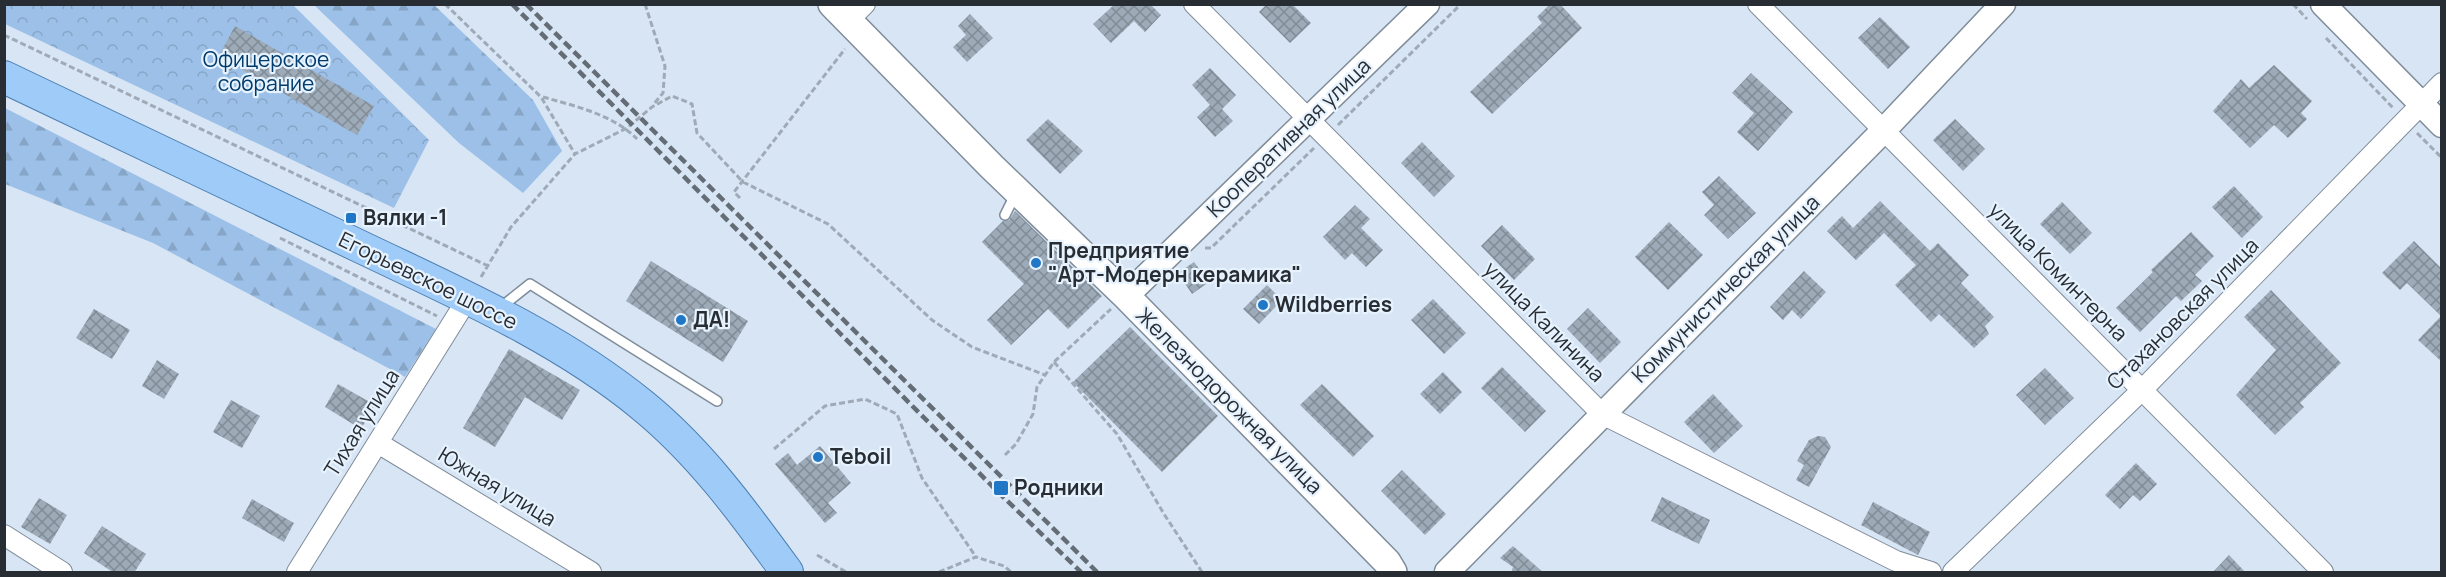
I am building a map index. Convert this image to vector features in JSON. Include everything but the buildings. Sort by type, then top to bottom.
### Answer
[{"type":"main road","name":"Железнодорожная улица","points":[[851,16],[1017,191],[1126,296],[1379,553],[1393,573]]},
{"type":"main road","name":"Егорьевское шоссе","points":[[4,77],[468,298],[551,341],[644,406],[707,468],[787,573]]},
{"type":"street","name":"улица Калинина","points":[[1194,4],[1602,414],[1896,561],[1931,573]]},
{"type":"street","name":"Кооперативная улица","points":[[1126,296],[1427,4]]},
{"type":"street","name":"улица Коминтерна","points":[[1758,4],[2323,573]]},
{"type":"street","name":"Коммунистическая улица","points":[[1447,573],[1884,130],[2003,4]]},
{"type":"street","points":[[2316,13],[2412,112],[2442,125]]},
{"type":"street","name":"Стахановская улица","points":[[1953,573],[2141,391],[2442,83]]},
{"type":"street","name":"Тихая улица","points":[[297,573],[468,298]]},
{"type":"street","name":"Южная улица","points":[[378,443],[591,573]]},
{"type":"street","points":[[4,535],[62,573]]},
{"type":"lane","points":[[1005,215],[1017,191]]},
{"type":"lane","points":[[495,312],[530,284],[717,401]]},
{"type":"path","points":[[445,4],[541,97],[575,154]]},
{"type":"path","points":[[645,4],[665,66],[663,93],[652,107]]},
{"type":"path","points":[[2293,4],[2316,13]]},
{"type":"path","points":[[740,198],[734,192],[743,182],[851,16]]},
{"type":"path","points":[[4,36],[488,266],[511,227],[575,154],[627,128],[652,107],[672,96],[692,104],[697,133],[743,182],[828,224],[932,320],[972,347],[1045,375]]},
{"type":"path","points":[[2325,38],[2412,112],[2442,158]]},
{"type":"path","points":[[541,97],[578,107],[627,128],[637,139]]},
{"type":"path","points":[[280,238],[438,317]]},
{"type":"path","points":[[1005,455],[1016,444],[1034,414],[1036,387],[1054,362],[1126,296]]},
{"type":"path","points":[[1054,362],[1117,434],[1202,573]]},
{"type":"path","points":[[774,449],[825,406],[865,399],[897,414],[922,478],[976,557],[1005,566],[1011,573]]},
{"type":"path","points":[[897,414],[902,409]]},
{"type":"path","points":[[817,555],[846,573]]},
{"type":"path","points":[[939,573],[976,557]]},
{"type":"green space","name":"Офицерское собрание","points":[[5,5],[293,5],[429,140],[394,208],[5,24]]},
{"type":"green space","points":[[314,5],[434,5],[533,100],[562,151],[523,193],[459,143]]},
{"type":"green space","points":[[4,108],[436,329],[405,377],[153,243],[5,184]]},
{"type":"railway","points":[[512,4],[998,492],[1081,572]]},
{"type":"railway","points":[[526,4],[1097,572]]},
{"type":"place","name":"Вялки -1","points":[[351,218]]},
{"type":"place","name":"Предприятие \"Арт-Модерн керамика\"","points":[[1036,263]]},
{"type":"place","name":"Wildberries","points":[[1263,305]]},
{"type":"place","name":"ДА!","points":[[681,320]]},
{"type":"place","name":"Teboil","points":[[818,457]]},
{"type":"place","name":"Родники","points":[[1001,488]]}]
